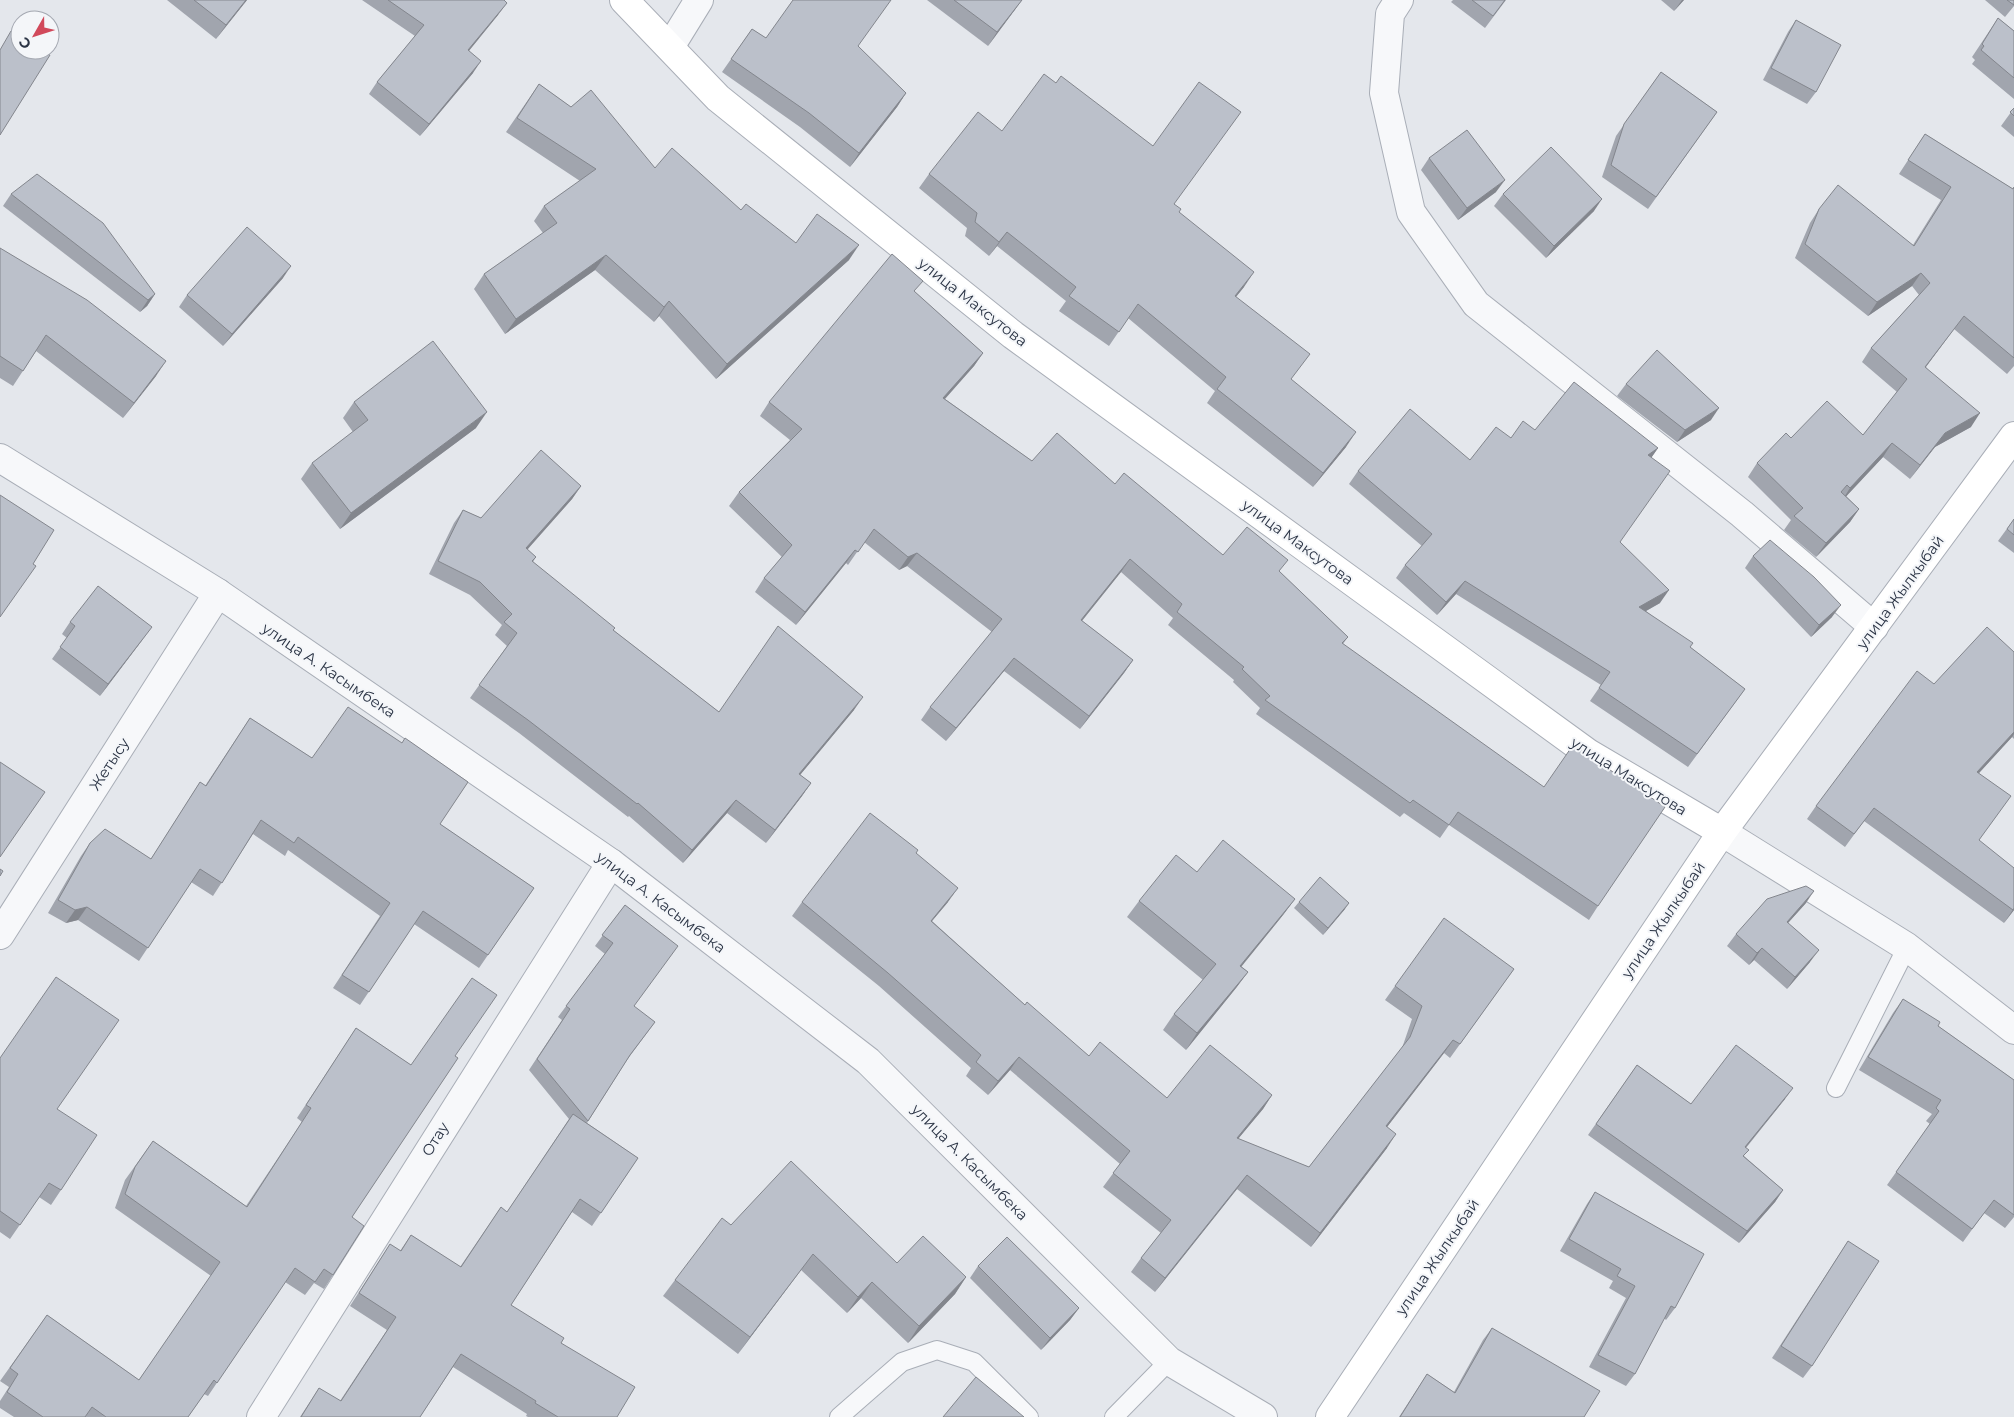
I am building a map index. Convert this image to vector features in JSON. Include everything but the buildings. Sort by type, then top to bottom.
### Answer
[{"type":"street","name":"улица Максутова","points":[[624,0],[718,98],[1013,335],[1588,753],[1722,832],[1906,947],[2014,1030]]},
{"type":"street","points":[[670,47],[699,0]]},
{"type":"street","points":[[1399,0],[1390,14],[1384,93],[1411,212],[1476,304],[1742,514],[1874,627]]},
{"type":"street","name":"улица Жылкыбай","points":[[1330,1417],[1722,832],[2014,436]]},
{"type":"street","name":"улица А. Касымбека","points":[[0,458],[218,594],[611,863],[868,1061],[1168,1361],[1263,1417]]},
{"type":"street","name":"Жетысу","points":[[0,935],[218,594]]},
{"type":"street","name":"Отау","points":[[261,1417],[611,863]]},
{"type":"lane","points":[[1836,1088],[1906,947]]},
{"type":"lane","points":[[839,1417],[902,1362],[938,1350],[974,1362],[1029,1417]]},
{"type":"lane","points":[[1114,1417],[1168,1361]]}]
